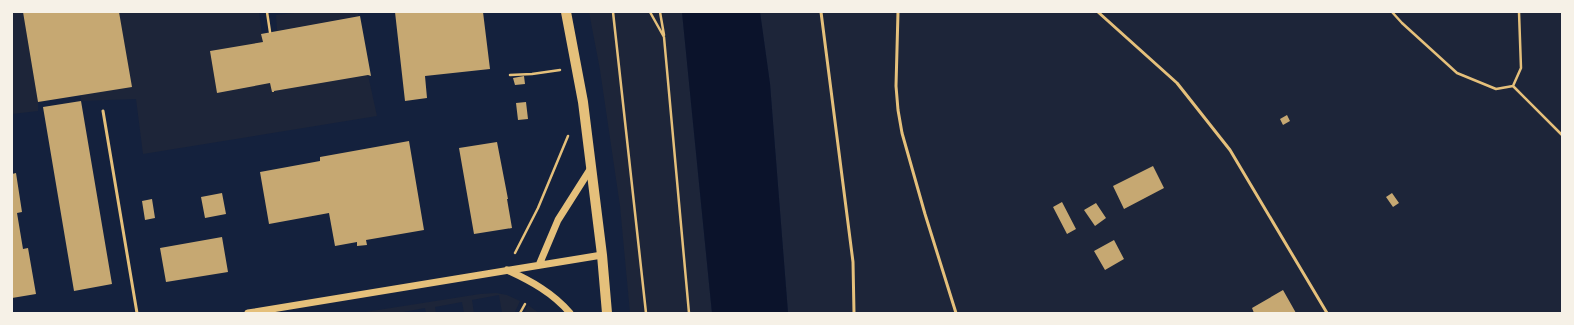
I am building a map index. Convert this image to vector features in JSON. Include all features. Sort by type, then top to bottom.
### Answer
[{"type":"main road","points":[[566,12],[583,102],[602,255],[606,313]]},
{"type":"street","points":[[539,265],[558,220],[591,168]]},
{"type":"street","points":[[248,313],[602,255]]},
{"type":"street","points":[[507,270],[527,279],[552,295],[570,313]]},
{"type":"lane","points":[[821,12],[853,262],[854,313]]},
{"type":"lane","points":[[898,12],[896,86],[902,133],[925,214],[956,313]]},
{"type":"lane","points":[[1098,12],[1176,83],[1230,150],[1327,313]]},
{"type":"lane","points":[[103,111],[137,313]]},
{"type":"path","points":[[267,12],[270,32]]},
{"type":"path","points":[[614,12],[646,313]]},
{"type":"path","points":[[650,12],[664,37]]},
{"type":"path","points":[[660,12],[664,37],[689,313]]},
{"type":"path","points":[[1392,12],[1457,73],[1496,90],[1513,86]]},
{"type":"path","points":[[1513,86],[1521,68],[1519,12]]},
{"type":"path","points":[[510,75],[532,74],[576,67]]},
{"type":"path","points":[[1513,86],[1562,135]]},
{"type":"path","points":[[522,240],[538,208],[571,130]]},
{"type":"path","points":[[520,313],[525,304]]},
{"type":"shaded area","points":[[12,12],[23,12],[38,102],[38,111],[12,114]]},
{"type":"shaded area","points":[[119,12],[259,12],[263,42],[210,51],[217,93],[270,83],[272,92],[274,92],[368,75],[377,116],[143,154],[136,99],[81,101],[81,95],[131,86]]},
{"type":"shaded area","points":[[303,12],[358,12],[358,16],[277,31],[276,15]]},
{"type":"shaded area","points":[[589,12],[682,12],[712,313],[630,313],[620,206],[600,70]]},
{"type":"shaded area","points":[[682,12],[760,12],[770,84],[788,313],[712,313]]},
{"type":"shaded area","points":[[760,12],[1562,12],[1562,313],[788,313],[770,84]]},
{"type":"shaded area","points":[[496,293],[507,295],[520,301],[515,312],[502,313],[499,295],[472,300],[474,313],[464,313],[462,302],[435,307],[436,313],[426,313],[425,308],[398,313],[359,313],[480,294]]},
{"type":"shaded area","points":[[528,305],[539,313],[524,313]]},
{"type":"building","points":[[23,12],[119,12],[132,87],[38,102]]},
{"type":"building","points":[[395,12],[483,12],[490,69],[425,76],[427,98],[405,101]]},
{"type":"building","points":[[360,16],[371,76],[368,75],[274,92],[272,92],[270,83],[217,93],[210,51],[263,42],[261,34]]},
{"type":"building","points":[[524,76],[525,84],[515,85],[513,78]]},
{"type":"building","points":[[81,101],[112,284],[74,291],[43,107]]},
{"type":"building","points":[[526,102],[528,119],[518,120],[516,103]]},
{"type":"building","points":[[1287,115],[1290,121],[1283,125],[1280,119]]},
{"type":"building","points":[[409,141],[424,230],[366,240],[367,245],[357,246],[357,242],[335,246],[329,213],[269,224],[260,172],[320,161],[320,157]]},
{"type":"building","points":[[497,142],[512,228],[474,234],[459,148]]},
{"type":"building","points":[[1153,166],[1164,188],[1124,209],[1113,186]]},
{"type":"building","points":[[16,173],[22,212],[17,213],[23,249],[28,248],[36,294],[12,298],[12,174]]},
{"type":"building","points":[[222,193],[226,214],[205,218],[201,197]]},
{"type":"building","points":[[1392,193],[1399,203],[1393,207],[1386,197]]},
{"type":"building","points":[[152,199],[155,218],[145,220],[142,201]]},
{"type":"building","points":[[1062,202],[1076,229],[1067,234],[1053,207]]},
{"type":"building","points":[[1096,203],[1106,218],[1095,226],[1084,210]]},
{"type":"building","points":[[222,237],[228,272],[166,282],[160,248]]},
{"type":"building","points":[[1114,240],[1124,259],[1105,270],[1094,251]]},
{"type":"building","points":[[1283,290],[1296,313],[1254,313],[1252,308]]}]
